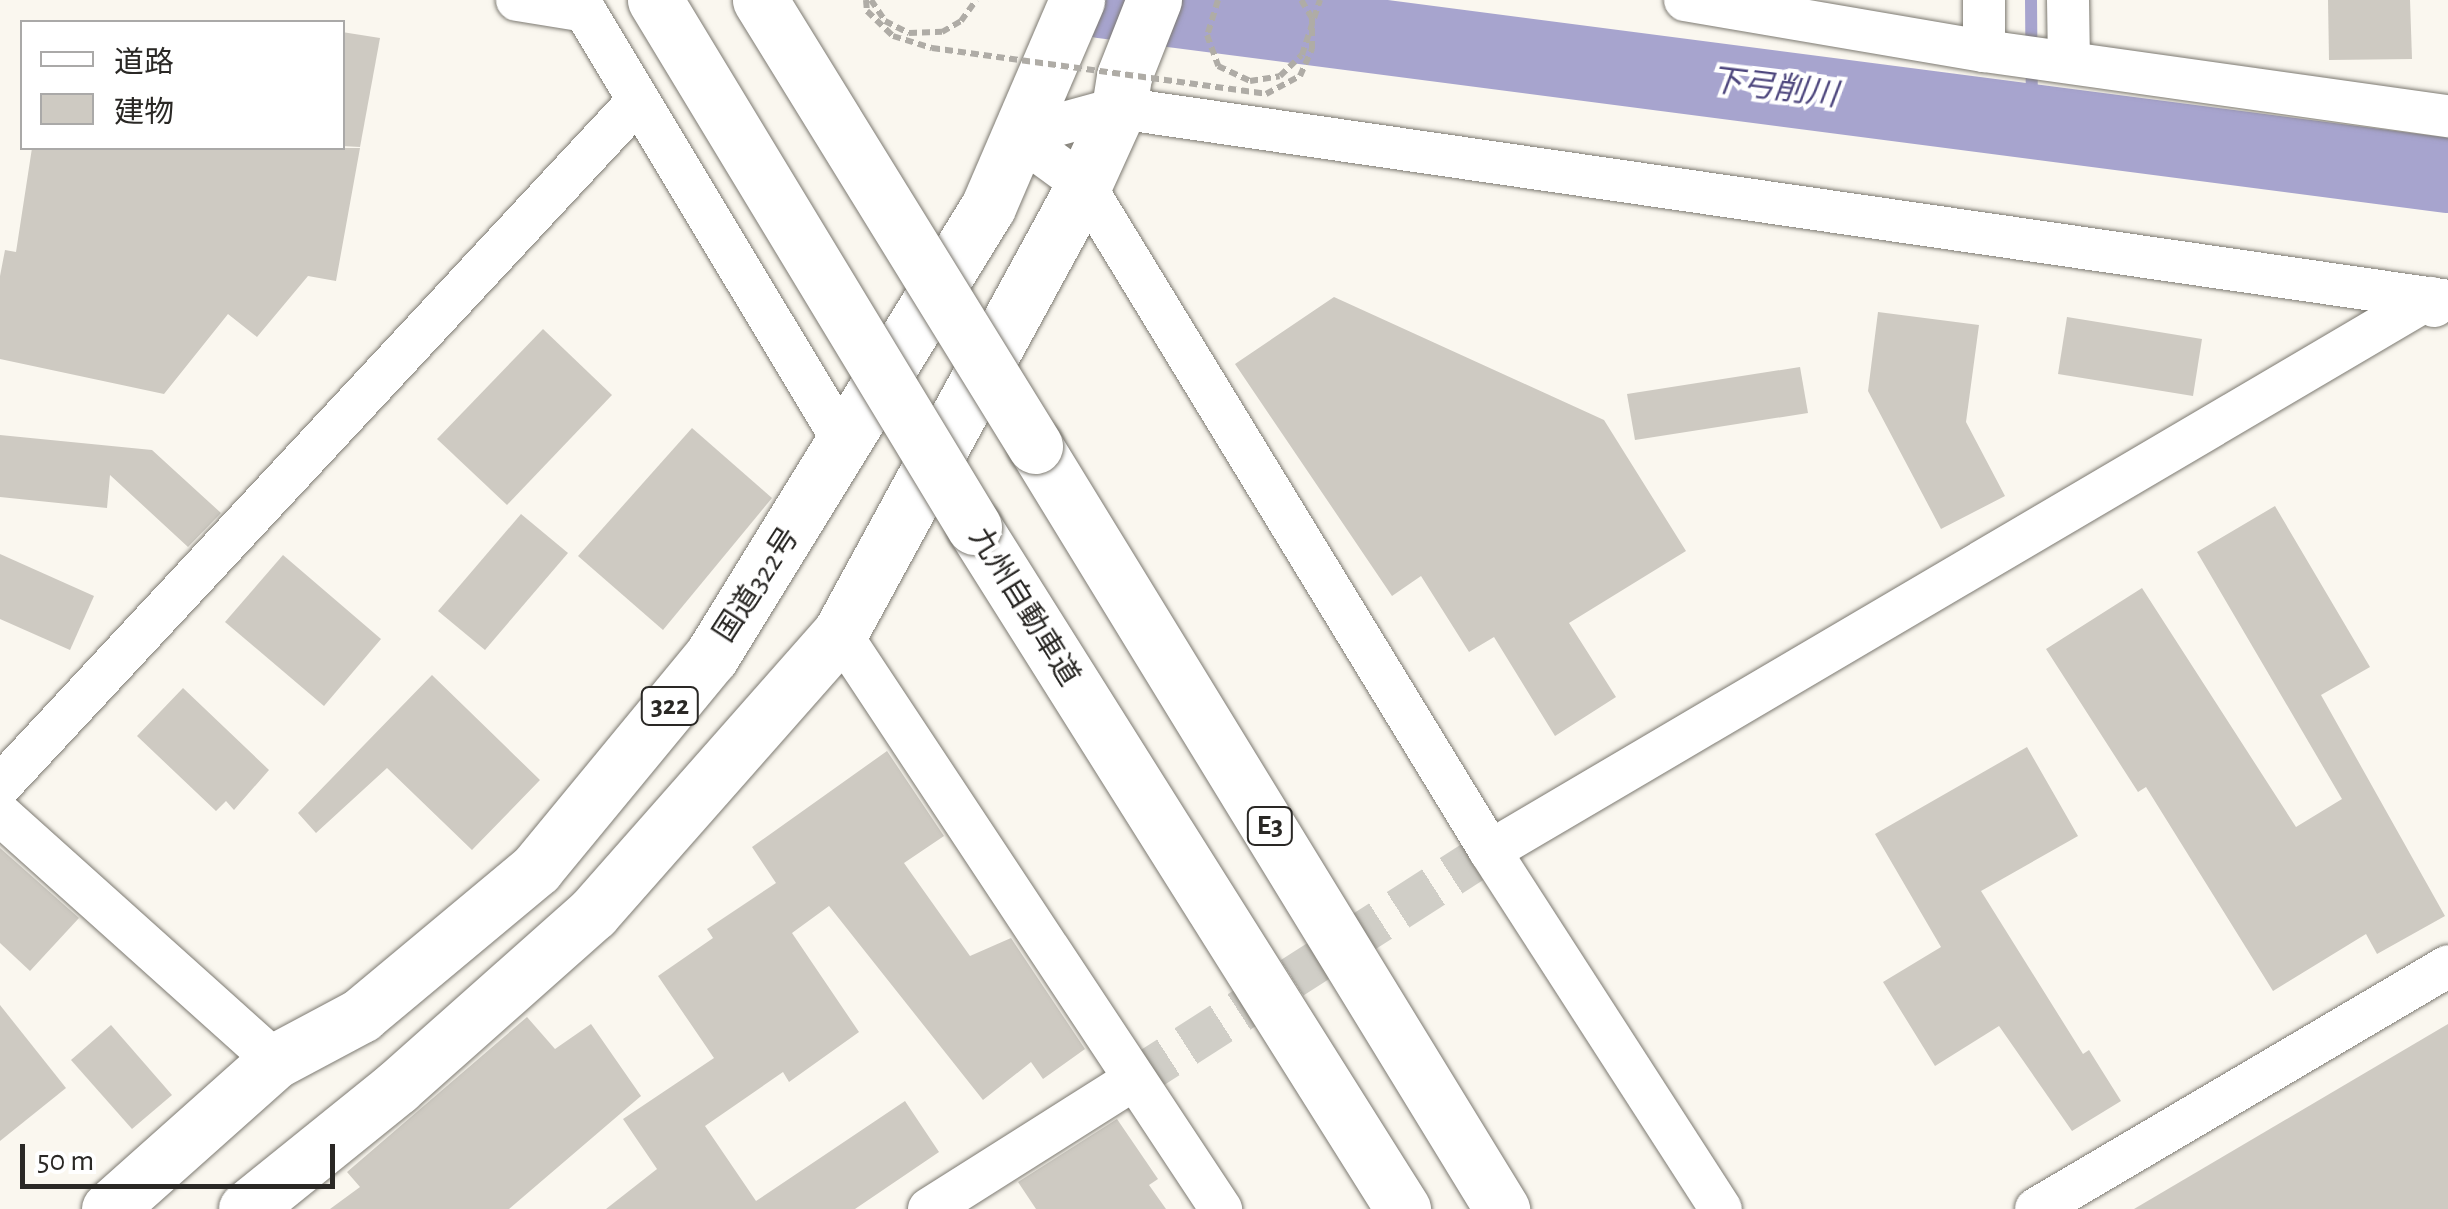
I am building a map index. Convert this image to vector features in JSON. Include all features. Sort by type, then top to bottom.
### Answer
[{"type":"highway","name":"九州自動車道","points":[[655,0],[974,527],[1403,1209]]},
{"type":"highway","name":"E3","points":[[760,0],[1502,1209]]},
{"type":"highway","name":"国道322号","points":[[109,1209],[275,1061],[361,1016],[536,868],[711,657],[988,207],[1077,0]]},
{"type":"highway","name":"322","points":[[246,1209],[396,1088],[593,913],[840,633],[1084,185],[1154,0]]},
{"type":"street","points":[[517,0],[585,11],[844,444]]},
{"type":"street","points":[[1685,0],[1984,51],[2448,116]]},
{"type":"street","points":[[1984,0],[1984,51]]},
{"type":"street","points":[[2068,0],[2068,62]]},
{"type":"street","points":[[1017,136],[1122,92],[2442,309]]},
{"type":"street","points":[[0,786],[637,102]]},
{"type":"street","points":[[1017,136],[1084,185],[1490,852],[1720,1209]]},
{"type":"street","points":[[1490,852],[2442,309]]},
{"type":"street","points":[[840,633],[1221,1209]]},
{"type":"street","points":[[0,814],[275,1061]]},
{"type":"street","points":[[2036,1209],[2448,966]]},
{"type":"street","points":[[930,1209],[1134,1080]]},
{"type":"path","points":[[869,0],[885,21],[909,33],[942,32],[961,22],[976,0]]},
{"type":"path","points":[[869,0],[868,11],[893,36],[932,48],[1266,94],[1300,76],[1312,49],[1312,18],[1301,0]]},
{"type":"path","points":[[1218,0],[1206,35],[1218,66],[1250,81],[1280,76],[1302,55],[1320,0]]},
{"type":"building","points":[[2328,0],[2410,0],[2412,59],[2329,60]]},
{"type":"building","points":[[345,32],[380,38],[360,147],[345,146]]},
{"type":"building","points":[[360,148],[336,281],[308,276],[257,337],[228,314],[164,394],[0,359],[0,276],[5,250],[16,252],[32,150]]},
{"type":"building","points":[[1334,297],[1604,420],[1686,551],[1569,623],[1616,697],[1555,736],[1494,637],[1469,652],[1421,576],[1392,596],[1235,364]]},
{"type":"building","points":[[1878,312],[1979,325],[1966,422],[2005,496],[1941,529],[1868,391]]},
{"type":"building","points":[[2067,317],[2202,339],[2193,396],[2058,374]]},
{"type":"building","points":[[543,329],[612,395],[507,505],[437,439]]},
{"type":"building","points":[[1800,367],[1808,413],[1635,440],[1627,394]]},
{"type":"building","points":[[692,428],[772,498],[663,630],[578,556]]},
{"type":"building","points":[[0,435],[152,450],[221,513],[188,547],[110,475],[107,508],[0,497]]},
{"type":"building","points":[[2275,506],[2370,667],[2321,695],[2445,916],[2377,954],[2366,934],[2273,991],[2146,787],[2138,792],[2046,649],[2142,588],[2296,827],[2342,799],[2197,552]]},
{"type":"building","points":[[521,514],[568,553],[485,650],[438,611]]},
{"type":"building","points":[[0,554],[94,596],[70,650],[0,619]]},
{"type":"building","points":[[283,555],[381,639],[324,706],[225,622]]},
{"type":"building","points":[[432,675],[540,780],[472,850],[387,768],[316,833],[298,813]]},
{"type":"building","points":[[183,688],[269,770],[234,810],[226,801],[216,811],[137,736]]},
{"type":"building","points":[[2027,747],[2078,836],[1981,891],[2083,1054],[2089,1050],[2121,1101],[2072,1131],[1999,1026],[1935,1066],[1883,982],[1941,947],[1875,834]]},
{"type":"building","points":[[887,751],[944,836],[904,863],[970,956],[1011,938],[1085,1049],[1043,1079],[1031,1062],[983,1100],[829,906],[792,933],[859,1032],[789,1082],[783,1072],[705,1126],[756,1201],[905,1101],[939,1152],[855,1209],[606,1209],[657,1169],[623,1119],[714,1058],[658,976],[713,938],[707,929],[776,883],[752,847]]},
{"type":"building","points":[[0,848],[79,918],[30,971],[0,943]]},
{"type":"building","points":[[0,1005],[66,1088],[0,1141]]},
{"type":"building","points":[[527,1017],[555,1049],[591,1024],[641,1096],[509,1209],[330,1209],[360,1187],[347,1172]]},
{"type":"building","points":[[2448,1024],[2448,1209],[2134,1209]]},
{"type":"building","points":[[111,1025],[172,1095],[132,1129],[71,1060]]},
{"type":"building","points":[[1117,1119],[1158,1179],[1149,1185],[1166,1209],[1036,1209],[1018,1182]]},
{"type":"waterway","name":"下弓削川","points":[[1100,0],[2448,175]]},
{"type":"waterway","points":[[2031,0],[2032,119]]},
{"type":"tunnel","points":[[1133,1080],[1490,851]]}]
